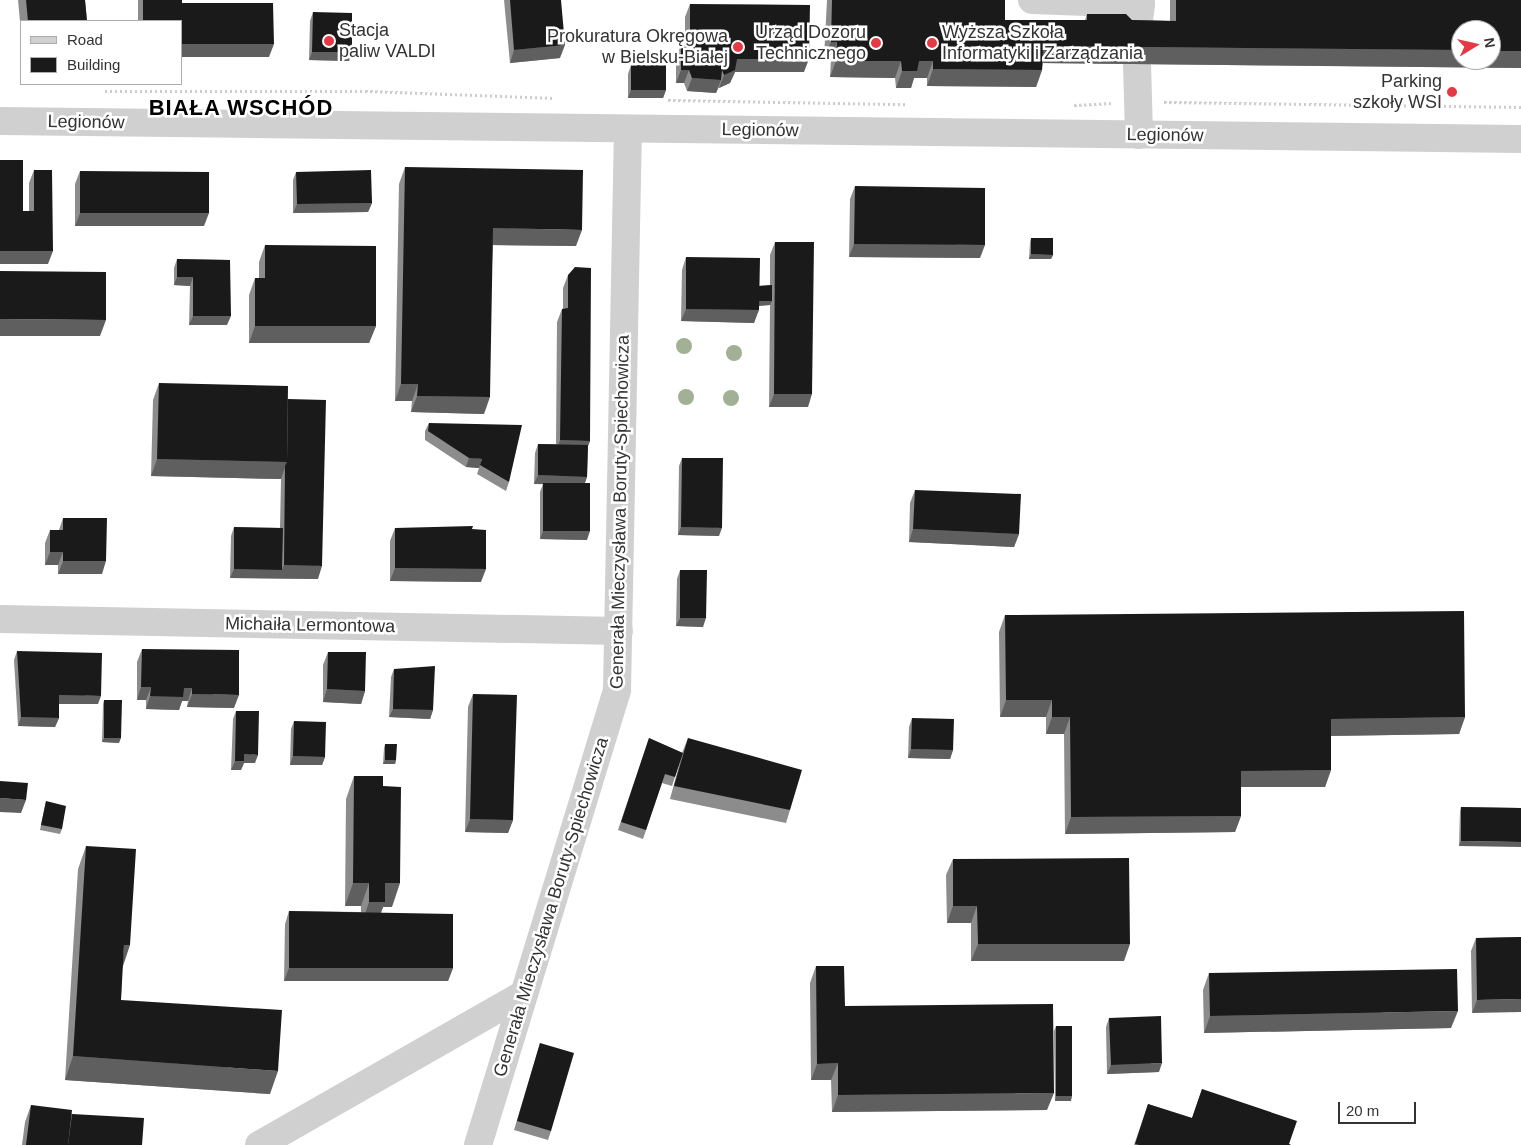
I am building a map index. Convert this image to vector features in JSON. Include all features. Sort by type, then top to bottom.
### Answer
[{"type":"street","points":[[1032,0],[1142,2],[1137,50],[1139,135]]},
{"type":"street","name":"Legionów","points":[[0,120],[1521,139]]},
{"type":"street","name":"Generała Mieczysława Boruty-Spiechowicza","points":[[478,1145],[617,690],[628,129]]},
{"type":"street","name":"Michaiła Lermontowa","points":[[0,619],[619,631]]},
{"type":"street","points":[[259,1145],[524,994]]},
{"type":"path","points":[[105,91],[365,91],[564,98]]},
{"type":"path","points":[[660,100],[903,102],[913,108]]},
{"type":"path","points":[[1066,105],[1139,102],[1521,107]]},
{"type":"building","points":[[26,0],[85,0],[87,20],[28,20]]},
{"type":"building","points":[[143,0],[182,0],[182,3],[273,3],[274,44],[182,44],[182,20],[143,20]]},
{"type":"building","points":[[510,0],[561,0],[565,45],[514,50]]},
{"type":"building","points":[[832,0],[1005,0],[1005,20],[1087,20],[1087,14],[1126,14],[1132,20],[1176,21],[1176,0],[1521,0],[1521,51],[1501,51],[1501,20],[1451,20],[1451,50],[1043,46],[1042,70],[933,69],[933,61],[919,61],[917,71],[902,71],[901,61],[836,61],[837,42],[831,42]]},
{"type":"building","points":[[690,4],[810,5],[809,59],[737,59],[735,70],[724,75],[722,70],[721,80],[692,78],[689,70],[681,70],[681,45],[690,45]]},
{"type":"building","name":"Stacja paliw VALDI","points":[[313,12],[352,13],[352,52],[312,52]]},
{"type":"building","points":[[631,65],[666,65],[666,90],[631,90]]},
{"type":"building","points":[[0,160],[23,160],[23,211],[34,211],[34,170],[52,170],[53,251],[0,251]]},
{"type":"building","points":[[405,167],[583,170],[582,230],[493,228],[490,397],[417,396],[418,384],[401,384]]},
{"type":"building","points":[[371,170],[372,203],[297,204],[296,172]]},
{"type":"building","points":[[80,171],[209,172],[209,213],[80,213]]},
{"type":"building","points":[[855,186],[985,188],[985,245],[854,244]]},
{"type":"building","points":[[1031,238],[1053,238],[1053,255],[1031,254]]},
{"type":"building","points":[[775,242],[814,242],[812,394],[774,394]]},
{"type":"building","points":[[265,245],[376,246],[376,326],[255,326],[255,278],[265,278]]},
{"type":"building","points":[[686,257],[760,258],[759,310],[686,309]]},
{"type":"building","points":[[177,259],[230,260],[231,316],[193,316],[193,277],[177,277]]},
{"type":"building","points":[[575,267],[591,268],[590,441],[560,440],[562,309],[568,308],[568,275]]},
{"type":"building","points":[[0,271],[106,272],[106,320],[0,319]]},
{"type":"building","points":[[772,285],[772,301],[759,301],[759,286]]},
{"type":"building","points":[[159,383],[288,386],[287,462],[157,459]]},
{"type":"building","points":[[288,399],[326,400],[322,566],[284,565]]},
{"type":"building","points":[[429,423],[522,425],[509,482],[480,465],[482,459],[469,458],[428,431]]},
{"type":"building","points":[[538,444],[588,445],[587,477],[538,475]]},
{"type":"building","points":[[682,458],[723,458],[722,528],[681,527]]},
{"type":"building","points":[[543,483],[590,483],[590,531],[543,531]]},
{"type":"building","points":[[915,490],[1021,494],[1019,534],[913,529]]},
{"type":"building","points":[[63,518],[107,518],[106,561],[63,561],[63,552],[50,552],[50,530],[63,530]]},
{"type":"building","points":[[473,526],[472,529],[486,530],[486,569],[395,568],[395,528]]},
{"type":"building","points":[[234,527],[283,528],[282,570],[234,569]]},
{"type":"building","points":[[680,570],[707,570],[706,618],[680,618]]},
{"type":"building","points":[[1464,611],[1465,717],[1331,719],[1331,770],[1241,771],[1241,816],[1071,817],[1070,717],[1052,717],[1052,700],[1006,700],[1005,615]]},
{"type":"building","points":[[142,649],[239,650],[239,695],[192,694],[192,688],[184,688],[183,697],[150,696],[151,687],[141,687]]},
{"type":"building","points":[[17,651],[102,653],[101,696],[59,695],[59,718],[21,717]]},
{"type":"building","points":[[328,652],[366,652],[365,691],[327,689]]},
{"type":"building","points":[[435,666],[433,710],[393,709],[394,669]]},
{"type":"building","points":[[473,694],[517,695],[513,820],[470,819]]},
{"type":"building","points":[[104,700],[122,700],[121,738],[104,738]]},
{"type":"building","points":[[236,711],[259,711],[258,755],[244,754],[244,761],[235,761]]},
{"type":"building","points":[[912,718],[954,719],[953,750],[911,749]]},
{"type":"building","points":[[294,721],[326,722],[325,757],[293,756]]},
{"type":"building","points":[[649,738],[683,753],[675,777],[665,774],[646,830],[621,822]]},
{"type":"building","points":[[688,738],[802,770],[790,810],[674,786]]},
{"type":"building","points":[[385,744],[397,744],[396,760],[385,760]]},
{"type":"building","points":[[354,776],[383,776],[383,786],[401,787],[400,883],[385,883],[385,902],[369,902],[369,883],[353,883]]},
{"type":"building","points":[[0,781],[28,783],[26,800],[0,798]]},
{"type":"building","points":[[46,801],[66,806],[62,829],[41,825]]},
{"type":"building","points":[[1461,807],[1521,808],[1521,842],[1461,841]]},
{"type":"building","points":[[86,846],[136,849],[130,945],[124,945],[121,1000],[282,1010],[278,1071],[73,1056]]},
{"type":"building","points":[[1129,858],[1130,944],[978,944],[977,906],[953,906],[953,859]]},
{"type":"building","points":[[289,911],[453,914],[453,968],[289,968]]},
{"type":"building","points":[[1521,937],[1521,999],[1477,1000],[1476,938]]},
{"type":"building","points":[[816,966],[844,966],[845,1006],[1053,1004],[1054,1093],[838,1095],[838,1063],[817,1064]]},
{"type":"building","points":[[1457,969],[1458,1011],[1210,1016],[1209,973]]},
{"type":"building","points":[[1161,1016],[1162,1063],[1111,1065],[1109,1018]]},
{"type":"building","points":[[1056,1026],[1072,1026],[1072,1096],[1056,1096]]},
{"type":"building","points":[[540,1043],[574,1053],[551,1131],[517,1121]]},
{"type":"building","points":[[1202,1089],[1297,1121],[1289,1144],[1291,1145],[1135,1144],[1148,1104],[1192,1118]]},
{"type":"building","points":[[31,1105],[72,1110],[68,1145],[26,1145]]},
{"type":"building","points":[[72,1114],[144,1118],[142,1145],[68,1145]]},
{"type":"place","name":"Stacja paliw VALDI","points":[[329,41]]},
{"type":"place","name":"Urząd Dozoru Technicznego","points":[[876,43]]},
{"type":"place","name":"Wyższa Szkoła Informatyki i Zarządzania","points":[[932,43]]},
{"type":"place","name":"Prokuratura Okręgowa w Bielsku-Białej","points":[[738,47]]},
{"type":"place","name":"Parking szkoły WSI","points":[[1452,92]]},
{"type":"district","name":"BIAŁA WSCHÓD","points":[[241,108]]}]
